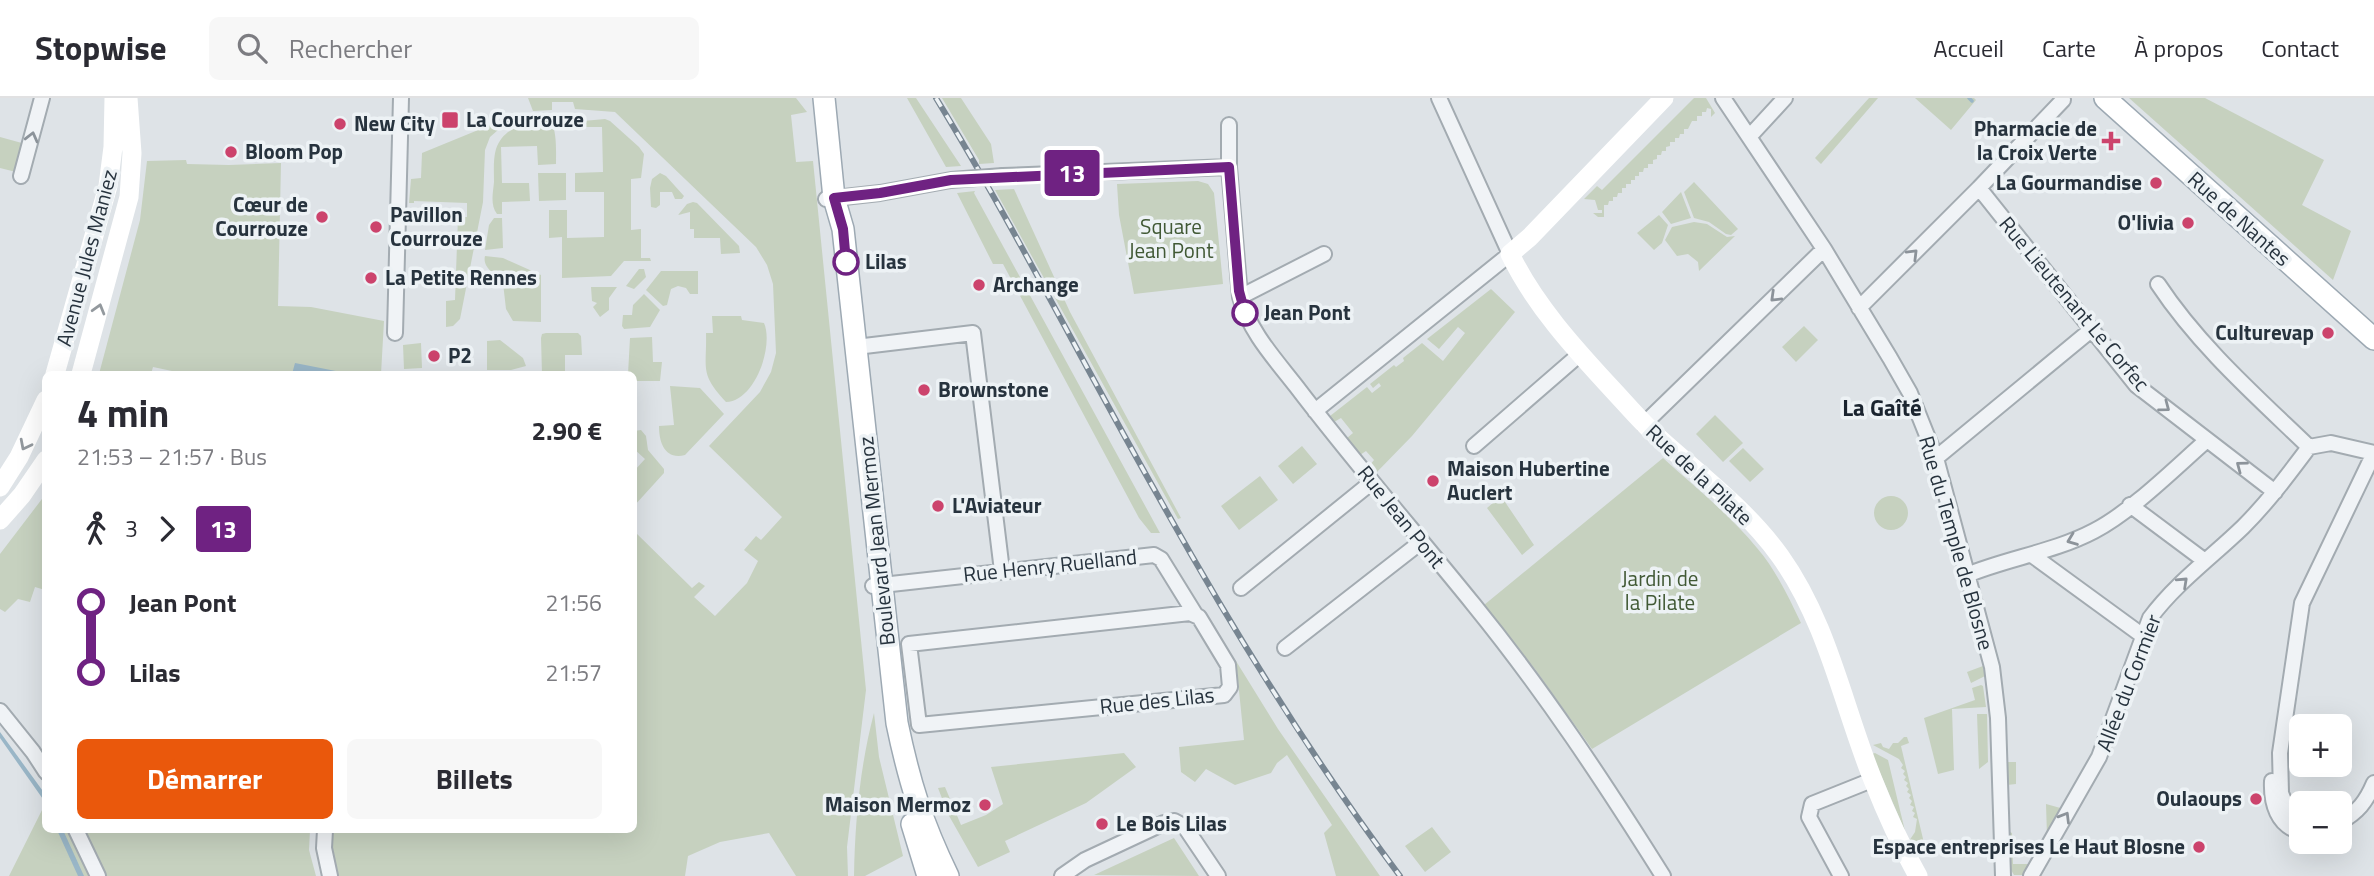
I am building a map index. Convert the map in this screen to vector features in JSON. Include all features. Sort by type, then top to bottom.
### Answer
[{"type":"main road","name":"Boulevard Jean Mermoz","points":[[812,98],[829,199],[897,723],[906,765],[927,831],[948,876]]},
{"type":"main road","name":"Boulevard Jean Mermoz","points":[[822,98],[828,140],[829,199],[843,229],[856,347],[891,735],[903,793],[928,876]]},
{"type":"main road","name":"Rue de Nantes","points":[[2105,98],[2374,339]]},
{"type":"street","points":[[21,176],[42,98]]},
{"type":"street","name":"Avenue Jules Maniez","points":[[56,371],[108,186],[113,148],[114,98]]},
{"type":"street","name":"Avenue Jules Maniez","points":[[82,371],[127,207],[132,168],[128,98]]},
{"type":"street","points":[[395,333],[401,98]]},
{"type":"street","name":"Rue de la Pilate","points":[[1439,98],[1522,279],[1580,354],[1644,424],[1741,512],[1781,557],[1806,602],[1834,667],[1872,780],[1918,876]]},
{"type":"street","points":[[1315,411],[1530,237],[1664,98]]},
{"type":"street","name":"Rue du Temple de Blosne","points":[[1723,98],[1824,249],[1910,393],[1936,458],[1992,667],[1999,725],[2003,876]]},
{"type":"street","points":[[1750,136],[1784,98]]},
{"type":"street","points":[[1859,308],[2063,100]]},
{"type":"street","name":"Rue Jean Pont","points":[[1229,125],[1229,167],[1240,297],[1243,310],[1258,336],[1563,721],[1663,876]]},
{"type":"street","points":[[829,199],[951,180],[1229,167]]},
{"type":"street","name":"Rue Lieutenant Le Corfec","points":[[1979,188],[2136,385],[2275,492]]},
{"type":"street","points":[[1644,424],[1824,249]]},
{"type":"street","points":[[1240,297],[1324,254]]},
{"type":"street","points":[[2158,284],[2205,344],[2309,447],[2331,443],[2374,453],[2302,603],[2280,752],[2281,793],[2289,810]]},
{"type":"street","points":[[1936,458],[2091,330]]},
{"type":"street","points":[[856,347],[973,333],[1002,571]]},
{"type":"street","points":[[1474,446],[1580,354]]},
{"type":"street","points":[[0,487],[19,457],[42,408]]},
{"type":"street","points":[[1966,575],[2032,555],[2094,531],[2130,505],[2207,440]]},
{"type":"street","name":"Allée du Cormier","points":[[2031,876],[2099,757],[2150,618],[2161,602],[2242,527],[2275,492],[2309,447]]},
{"type":"street","points":[[0,520],[42,466]]},
{"type":"street","points":[[1241,587],[1372,482]]},
{"type":"street","points":[[2130,505],[2205,561]]},
{"type":"street","points":[[1285,648],[1421,542]]},
{"type":"street","points":[[2032,555],[2143,636]]},
{"type":"street","name":"Rue Henry Ruelland","points":[[878,585],[1157,556],[1166,565],[1195,614]]},
{"type":"street","name":"Rue des Lilas","points":[[1195,614],[1228,665],[1230,687],[1224,695],[919,726],[909,644],[1195,614]]},
{"type":"street","points":[[0,710],[42,766]]},
{"type":"street","points":[[2280,752],[2272,774],[2273,803],[2279,817],[2289,826]]},
{"type":"street","points":[[1841,876],[1809,817],[1812,804],[1872,780]]},
{"type":"street","points":[[2352,814],[2364,804],[2374,783]]},
{"type":"street","points":[[1062,876],[1080,863],[1164,823],[1174,821],[1185,827],[1218,876]]},
{"type":"street","points":[[78,833],[99,876]]},
{"type":"street","points":[[325,833],[324,848],[330,876]]},
{"type":"green space","points":[[528,98],[796,98],[807,112],[791,115],[796,162],[813,161],[866,690],[847,847],[848,876],[796,876],[769,833],[720,842],[688,856],[685,876],[336,876],[331,849],[332,833],[637,833],[637,534],[692,588],[699,582],[705,586],[694,597],[715,616],[747,583],[758,561],[744,550],[756,536],[761,540],[782,517],[709,446],[760,392],[771,372],[776,353],[773,284],[767,265],[756,247],[615,112],[575,109],[573,102],[552,102],[552,110],[533,111]]},
{"type":"green space","points":[[907,98],[916,98],[961,166],[946,167]]},
{"type":"green space","points":[[942,98],[961,98],[991,144],[994,163],[979,164]]},
{"type":"green space","points":[[1694,98],[1706,98],[1715,113],[1711,117],[1711,109],[1707,108],[1706,112],[1702,112],[1702,116],[1697,116],[1697,121],[1692,121],[1688,129],[1684,129],[1684,134],[1675,138],[1675,142],[1670,142],[1666,151],[1662,151],[1661,155],[1657,155],[1657,159],[1653,160],[1653,164],[1648,164],[1648,168],[1639,172],[1635,180],[1631,180],[1631,184],[1622,188],[1622,193],[1613,197],[1613,201],[1609,201],[1608,205],[1604,205],[1604,217],[1593,213],[1602,213],[1602,210],[1598,210],[1595,200],[1584,199],[1597,186],[1602,190]]},
{"type":"green space","points":[[1869,98],[1878,98],[1821,164],[1815,158]]},
{"type":"green space","points":[[1915,98],[1974,98],[1976,100],[1951,130]]},
{"type":"green space","points":[[2129,98],[2205,98],[2324,160],[2302,205],[2351,231],[2333,280]]},
{"type":"green space","points":[[515,115],[490,137],[485,150],[483,202],[460,319],[453,326],[446,327],[446,301],[455,300],[458,217],[467,217],[467,203],[409,203],[411,179],[421,178],[422,153]]},
{"type":"green space","points":[[605,119],[644,154],[641,178],[631,179],[631,230],[641,229],[641,258],[650,258],[651,261],[624,261],[611,276],[562,278],[562,237],[549,238],[549,210],[567,210],[567,238],[604,237],[604,192],[575,192],[575,173],[603,172],[602,127],[583,127],[583,121]]},
{"type":"green space","points":[[551,121],[555,136],[556,164],[538,165],[537,146],[501,147],[502,183],[529,183],[530,201],[502,202],[502,214],[497,214],[492,199],[494,157],[500,141],[519,126]]},
{"type":"green space","points":[[0,137],[29,145],[20,173],[0,168]]},
{"type":"green space","points":[[186,160],[187,164],[229,165],[281,163],[278,306],[311,307],[384,321],[381,371],[172,371],[153,367],[152,371],[100,371],[140,220],[147,161]]},
{"type":"green space","points":[[538,173],[566,173],[566,200],[539,201]]},
{"type":"green space","points":[[660,173],[684,196],[682,199],[675,199],[672,192],[660,192],[660,205],[656,208],[651,207],[650,188],[652,179]]},
{"type":"green space","name":"Square Jean Pont","points":[[1198,181],[1208,184],[1214,193],[1223,284],[1134,294],[1119,215],[1117,184]]},
{"type":"green space","points":[[1694,182],[1738,229],[1731,235],[1709,222],[1694,218],[1684,192]]},
{"type":"green space","points":[[1014,189],[1070,312],[1181,518],[1178,519],[995,190]]},
{"type":"green space","points":[[975,191],[1160,533],[1151,533],[1139,518],[1003,264],[993,264],[957,193]]},
{"type":"green space","points":[[1681,192],[1691,218],[1671,224],[1662,212]]},
{"type":"green space","points":[[693,202],[739,246],[740,253],[721,254],[720,238],[694,238],[694,229],[690,229],[690,212],[678,215],[687,204]]},
{"type":"green space","points":[[1659,215],[1668,225],[1662,243],[1654,250],[1637,233]]},
{"type":"green space","points":[[494,218],[502,218],[503,248],[485,250],[489,225]]},
{"type":"green space","points":[[1694,222],[1707,224],[1727,237],[1735,236],[1699,271],[1698,262],[1688,254],[1677,256],[1665,240],[1672,227]]},
{"type":"green space","points":[[485,256],[503,258],[541,275],[541,322],[513,321],[506,309],[503,283],[486,264]]},
{"type":"green space","points":[[639,269],[644,269],[646,277],[634,289],[626,286]]},
{"type":"green space","points":[[661,271],[698,271],[698,294],[690,294],[686,288],[678,286],[671,289],[667,305],[663,306],[646,290]]},
{"type":"green space","points":[[591,287],[617,287],[609,298],[609,310],[600,317],[593,307],[597,303],[592,301]]},
{"type":"green space","points":[[1491,289],[1515,312],[1412,436],[1375,474],[1369,466],[1374,460],[1366,451],[1360,455],[1347,438],[1353,433],[1341,418],[1334,422],[1330,416],[1367,387],[1372,393],[1381,386],[1379,383],[1373,388],[1370,384],[1394,365],[1396,367],[1404,361],[1403,358],[1422,343],[1443,361],[1465,333],[1458,327],[1439,349],[1427,339]]},
{"type":"green space","points":[[644,294],[660,310],[650,327],[624,329],[623,315],[632,315],[633,305]]},
{"type":"green space","points":[[712,316],[741,316],[742,320],[764,323],[766,333],[760,371],[746,392],[726,402],[712,384],[706,370],[706,333],[713,333]]},
{"type":"green space","points":[[1804,326],[1818,340],[1796,362],[1782,347]]},
{"type":"green space","points":[[578,333],[581,336],[582,355],[565,355],[565,371],[542,371],[542,334]]},
{"type":"green space","points":[[652,337],[653,362],[662,362],[660,381],[637,381],[637,371],[628,371],[630,338]]},
{"type":"green space","points":[[500,340],[523,358],[526,366],[511,370],[487,370],[487,341]]},
{"type":"green space","points":[[421,343],[422,368],[404,369],[403,345]]},
{"type":"green space","points":[[670,386],[700,388],[724,414],[685,455],[668,453],[660,438],[659,426],[674,425]]},
{"type":"green space","points":[[1715,415],[1743,443],[1723,462],[1696,434]]},
{"type":"green space","points":[[641,430],[646,436],[648,450],[664,469],[664,473],[637,503],[637,468],[645,459],[637,452],[637,431]]},
{"type":"green space","points":[[1302,446],[1317,464],[1293,484],[1278,466]]},
{"type":"green space","points":[[1743,448],[1764,469],[1750,482],[1729,461]]},
{"type":"green space","name":"Jardin de la Pilate","points":[[1663,458],[1747,536],[1776,575],[1801,623],[1592,749],[1535,669],[1484,605]]},
{"type":"green space","points":[[1260,476],[1278,500],[1239,530],[1221,506]]},
{"type":"green space","points":[[1501,496],[1534,545],[1522,555],[1487,508]]},
{"type":"green space","points":[[1891,496],[1903,501],[1908,513],[1903,525],[1891,530],[1879,525],[1874,513],[1879,501]]},
{"type":"green space","points":[[42,499],[42,589],[35,587],[30,602],[18,599],[5,612],[0,609],[0,554]]},
{"type":"green space","points":[[1236,661],[1278,729],[1380,876],[1336,876],[1324,833],[1332,825],[1287,755],[1277,763],[1271,773],[1235,785],[1206,769],[1195,782],[1181,772],[1179,747],[1244,740]]},
{"type":"green space","points":[[1983,666],[1985,676],[1971,683],[1967,672]]},
{"type":"green space","points":[[1981,685],[1986,707],[1952,709],[1954,770],[1938,774],[1924,718],[1975,700],[1972,688]]},
{"type":"green space","points":[[874,713],[879,757],[903,856],[865,876],[854,876],[859,794]]},
{"type":"green space","points":[[1977,714],[1987,714],[1988,762],[1979,769]]},
{"type":"green space","points":[[1907,737],[1909,743],[1901,746],[1924,843],[1912,847],[1909,841],[1915,832],[1917,819],[1913,817],[1914,807],[1910,805],[1911,795],[1907,792],[1908,783],[1903,774],[1905,771],[1901,768],[1903,765],[1899,759],[1873,745],[1881,743],[1889,749],[1893,743],[1898,743]]},
{"type":"green space","points":[[1124,753],[1136,767],[1086,803],[1005,841],[1010,852],[978,867],[948,814],[938,788],[945,787],[961,825],[986,815],[1003,804],[991,767]]},
{"type":"green space","points":[[1872,754],[1888,760],[1905,831]]},
{"type":"green space","points":[[2007,762],[2016,762],[2016,784],[2007,785]]},
{"type":"green space","points":[[2046,804],[2064,809],[2047,836]]},
{"type":"green space","points":[[42,810],[42,833],[310,833],[309,850],[316,876],[9,876]]},
{"type":"green space","points":[[1432,827],[1451,852],[1425,872],[1405,846]]},
{"type":"green space","points":[[2010,832],[2013,864],[2030,864],[2023,875],[2014,875],[2011,870]]},
{"type":"green space","points":[[1174,838],[1199,876],[1094,875]]},
{"type":"water","points":[[295,363],[336,371],[293,371]]},
{"type":"water","points":[[0,732],[42,790],[42,798],[0,738]]},
{"type":"water","points":[[58,833],[64,833],[84,876],[78,876]]},
{"type":"waterway","points":[[1969,98],[1972,101]]},
{"type":"railway","points":[[936,98],[1214,594],[1303,738],[1400,876]]},
{"type":"bus line","name":"13","points":[[846,262],[843,229],[834,198],[951,180],[1229,167],[1239,291],[1245,313]]},
{"type":"place","name":"La Courrouze","points":[[450,120]]},
{"type":"place","name":"New City","points":[[340,124]]},
{"type":"place","name":"Pharmacie de la Croix Verte","points":[[2111,141]]},
{"type":"place","name":"Bloom Pop","points":[[231,152]]},
{"type":"place","name":"La Gourmandise","points":[[2156,183]]},
{"type":"place","name":"Cœur de Courrouze","points":[[322,217]]},
{"type":"place","name":"O'livia","points":[[2188,223]]},
{"type":"place","name":"Pavillon Courrouze","points":[[376,227]]},
{"type":"place","name":"Lilas","points":[[846,262]]},
{"type":"place","name":"La Petite Rennes","points":[[371,278]]},
{"type":"place","name":"Archange","points":[[979,285]]},
{"type":"place","name":"Jean Pont","points":[[1245,313]]},
{"type":"place","name":"Culturevap","points":[[2328,333]]},
{"type":"place","name":"P2","points":[[434,356]]},
{"type":"place","name":"Brownstone","points":[[924,390]]},
{"type":"place","name":"Maison Hubertine Auclert","points":[[1433,481]]},
{"type":"place","name":"L'Aviateur","points":[[938,506]]},
{"type":"place","name":"Oulaoups","points":[[2256,799]]},
{"type":"place","name":"Maison Mermoz","points":[[985,805]]},
{"type":"place","name":"Le Bois Lilas","points":[[1102,824]]},
{"type":"place","name":"Espace entreprises Le Haut Blosne","points":[[2199,847]]},
{"type":"district","name":"La Gaîté","points":[[1882,408]]}]
